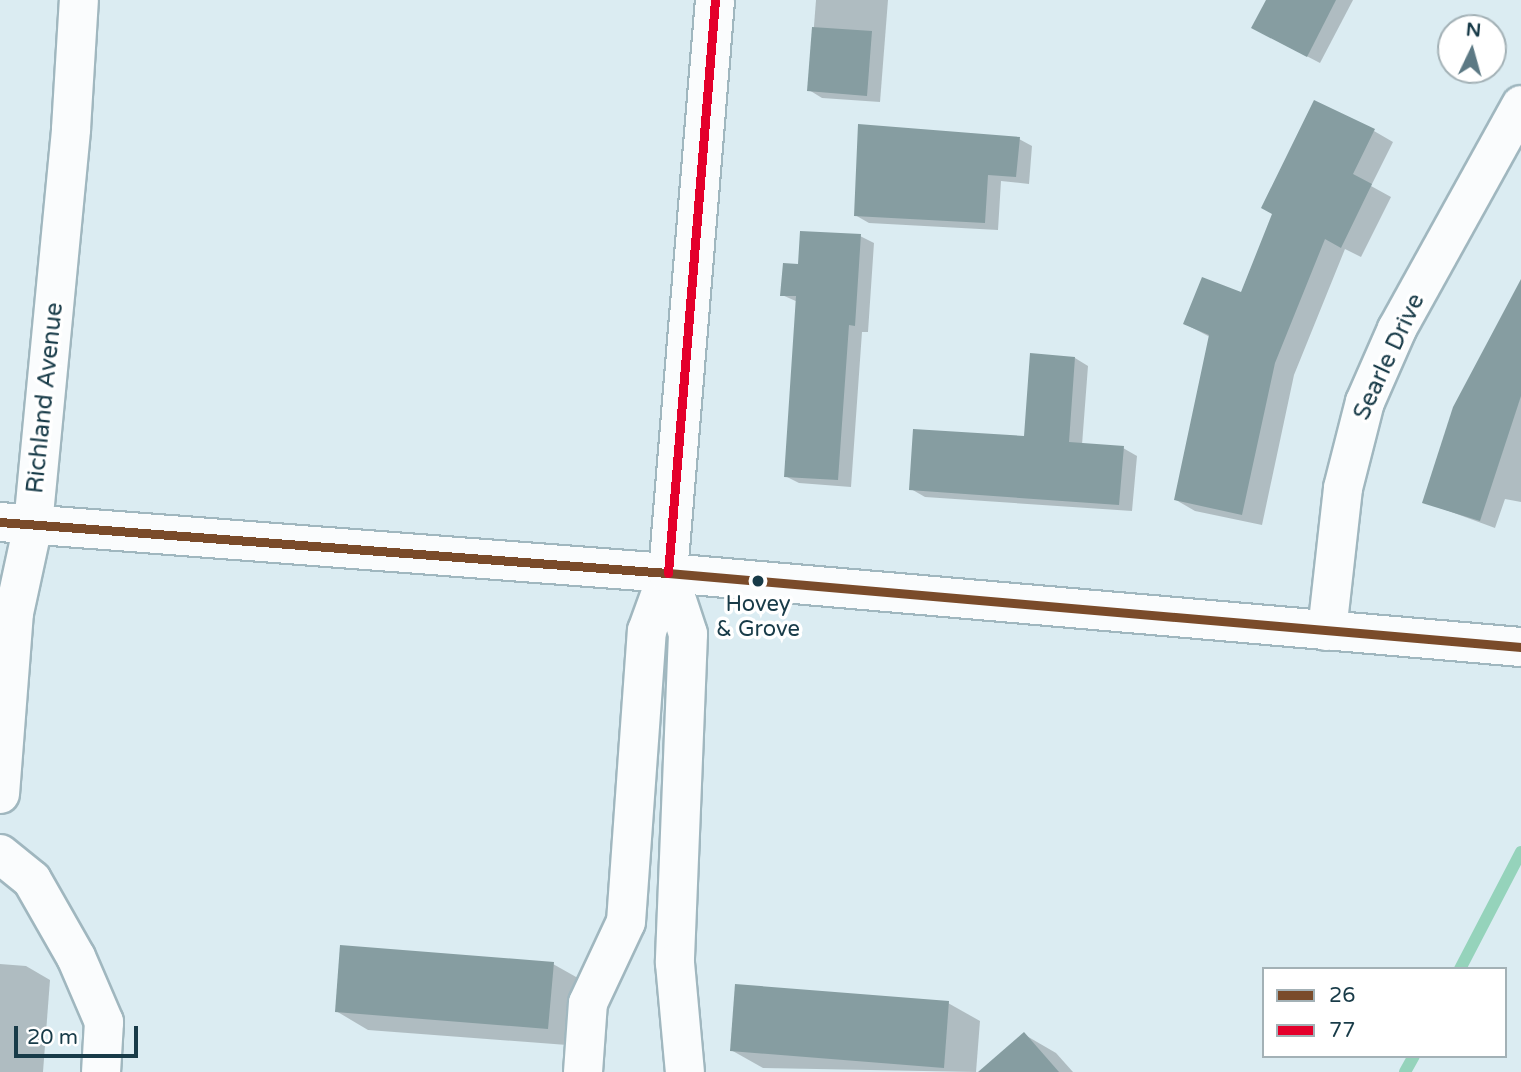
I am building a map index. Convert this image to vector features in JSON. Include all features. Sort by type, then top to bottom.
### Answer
[{"type":"street","name":"Richland Avenue","points":[[0,794],[14,612],[16,523],[71,130],[79,0]]},
{"type":"street","points":[[583,1072],[588,1003],[626,922],[647,631],[668,573],[715,0]]},
{"type":"street","name":"Searle Drive","points":[[1327,631],[1343,488],[1365,402],[1397,329],[1521,105]]},
{"type":"street","points":[[16,523],[668,573],[1521,647]]},
{"type":"street","points":[[668,573],[688,634],[676,883],[675,963],[685,1072]]},
{"type":"street","points":[[0,854],[32,880],[76,957],[104,1022],[101,1072]]},
{"type":"street","points":[[629,879],[676,883]]},
{"type":"building","points":[[1266,0],[1336,0],[1307,57],[1251,28]]},
{"type":"building","points":[[812,27],[872,31],[867,96],[807,91]]},
{"type":"building","points":[[1314,100],[1375,129],[1353,174],[1372,184],[1341,248],[1325,239],[1275,363],[1242,515],[1174,500],[1209,335],[1183,324],[1202,277],[1241,292],[1272,214],[1261,208]]},
{"type":"building","points":[[858,124],[1020,137],[1016,177],[988,175],[985,223],[854,216]]},
{"type":"building","points":[[800,231],[861,234],[855,326],[849,325],[838,480],[784,477],[796,296],[780,296],[783,263],[798,264]]},
{"type":"building","points":[[1521,279],[1521,396],[1480,521],[1422,503],[1453,407]]},
{"type":"building","points":[[1030,353],[1075,357],[1069,442],[1124,446],[1119,505],[909,490],[913,429],[1024,436]]},
{"type":"building","points":[[340,945],[554,962],[548,1029],[335,1012]]},
{"type":"building","points":[[735,984],[949,1001],[944,1068],[730,1051]]},
{"type":"building","points":[[1024,1032],[1059,1072],[978,1072]]},
{"type":"waterway","points":[[1461,967],[1521,852]]},
{"type":"waterway","points":[[1405,1072],[1413,1058]]},
{"type":"transit line","name":"77","points":[[668,573],[715,0]]},
{"type":"transit line","name":"26","points":[[0,522],[668,573],[1521,647]]},
{"type":"place","name":"Hovey & Grove","points":[[758,581]]}]
